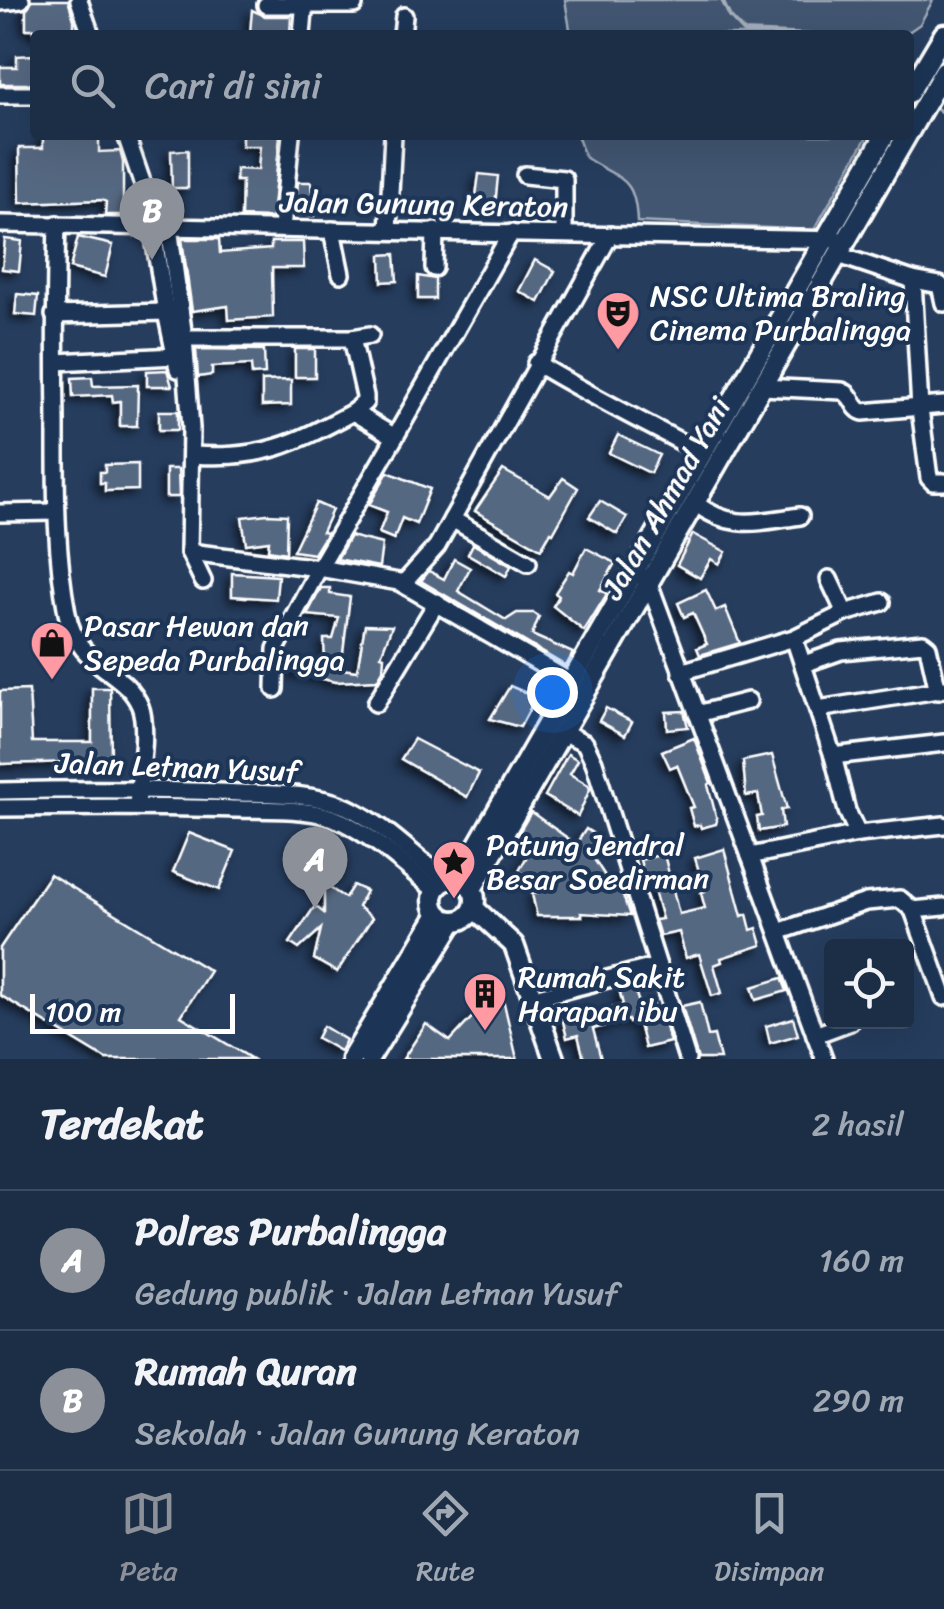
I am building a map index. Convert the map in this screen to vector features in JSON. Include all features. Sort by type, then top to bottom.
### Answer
[{"type":"main road","name":"Jalan Ahmad Yani","points":[[914,123],[919,114],[917,92],[944,34]]},
{"type":"main road","name":"Jalan Ahmad Yani","points":[[917,92],[944,71]]},
{"type":"main road","name":"Jalan Ahmad Yani","points":[[457,889],[563,732],[702,453],[881,140]]},
{"type":"main road","name":"Jalan Ahmad Yani","points":[[457,889],[571,682],[695,503],[904,140]]},
{"type":"main road","points":[[457,889],[464,919],[446,918],[433,903],[457,889]]},
{"type":"main road","points":[[457,889],[514,945],[554,1059]]},
{"type":"main road","points":[[351,1059],[446,918]]},
{"type":"main road","points":[[369,1059],[446,918]]},
{"type":"street","points":[[0,2],[20,0]]},
{"type":"street","points":[[79,0],[89,30]]},
{"type":"street","points":[[302,30],[305,2]]},
{"type":"street","points":[[266,5],[354,5]]},
{"type":"street","points":[[403,30],[404,16]]},
{"type":"street","points":[[0,95],[30,95]]},
{"type":"street","points":[[128,140],[161,226],[184,338],[192,455],[189,552],[203,581]]},
{"type":"street","points":[[282,229],[291,140]]},
{"type":"street","points":[[388,231],[393,140]]},
{"type":"street","points":[[525,175],[564,178],[564,234]]},
{"type":"street","name":"Jalan Gunung Keraton","points":[[0,224],[825,239],[913,280],[940,285],[944,303]]},
{"type":"street","points":[[57,224],[55,512],[62,582],[74,638],[142,708],[138,796]]},
{"type":"street","points":[[161,226],[166,312],[176,356],[184,440],[180,523]]},
{"type":"street","points":[[332,230],[342,274]]},
{"type":"street","points":[[434,268],[436,232]]},
{"type":"street","points":[[274,688],[276,649],[511,233]]},
{"type":"street","points":[[403,584],[436,546],[610,235]]},
{"type":"street","points":[[913,280],[920,408],[930,481],[944,482]]},
{"type":"street","points":[[54,315],[166,312]]},
{"type":"street","points":[[184,338],[370,335]]},
{"type":"street","points":[[192,455],[242,457],[293,442],[353,412],[365,396],[352,338]]},
{"type":"street","points":[[56,362],[176,356]]},
{"type":"street","points":[[536,364],[609,407],[632,415],[702,453]]},
{"type":"street","points":[[762,386],[842,391],[863,412],[944,405]]},
{"type":"street","points":[[353,412],[396,436]]},
{"type":"street","points":[[695,503],[712,516],[732,523],[800,516]]},
{"type":"street","points":[[0,513],[55,512]]},
{"type":"street","points":[[452,518],[528,563]]},
{"type":"street","points":[[189,552],[319,568],[403,584],[571,682]]},
{"type":"street","points":[[643,576],[824,1059]]},
{"type":"street","points":[[829,580],[845,613]]},
{"type":"street","points":[[376,704],[436,602]]},
{"type":"street","points":[[681,672],[794,638],[845,613],[882,602]]},
{"type":"street","points":[[794,638],[834,756],[847,811],[858,834]]},
{"type":"street","points":[[804,664],[841,652],[923,642],[941,690],[818,709]]},
{"type":"street","points":[[697,714],[748,701]]},
{"type":"street","points":[[563,732],[585,743],[594,762],[687,1059]]},
{"type":"street","points":[[834,756],[944,743]]},
{"type":"street","name":"Jalan Letnan Yusuf","points":[[0,792],[138,796],[341,821],[457,889]]},
{"type":"street","name":"Jalan Letnan Yusuf","points":[[0,808],[138,796]]},
{"type":"street","points":[[750,856],[858,834],[944,825]]},
{"type":"street","points":[[778,932],[883,899],[900,900],[913,910],[938,960],[944,997]]},
{"type":"street","points":[[913,910],[944,908]]},
{"type":"street","points":[[534,998],[658,966]]},
{"type":"street","points":[[815,1035],[831,1029]]},
{"type":"shaded area","points":[[565,0],[933,0],[920,24],[911,30],[570,30]]},
{"type":"shaded area","points":[[579,140],[865,140],[814,230],[637,222],[629,187],[585,157]]},
{"type":"building","points":[[32,0],[68,0],[74,30],[26,29],[26,10]]},
{"type":"building","points":[[252,10],[265,16],[291,16],[290,30],[250,30]]},
{"type":"building","points":[[30,55],[30,84],[0,84],[0,67],[17,67],[17,56]]},
{"type":"building","points":[[43,140],[99,140],[99,152],[120,151],[123,204],[137,203],[142,215],[105,215],[106,202],[102,200],[20,203],[19,148],[43,148]]},
{"type":"building","points":[[242,140],[280,140],[272,218],[241,217],[242,181],[236,181],[236,169],[258,170],[260,146],[242,146]]},
{"type":"building","points":[[188,150],[188,188],[172,188],[171,151]]},
{"type":"building","points":[[479,174],[498,176],[495,206],[475,203]]},
{"type":"building","points":[[298,182],[311,182],[314,216],[295,215]]},
{"type":"building","points":[[78,237],[113,245],[105,277],[70,268]]},
{"type":"building","points":[[5,239],[22,241],[19,271],[2,269]]},
{"type":"building","points":[[182,239],[219,239],[220,253],[271,249],[271,242],[303,242],[304,268],[272,268],[273,317],[229,320],[228,306],[192,311]]},
{"type":"building","points":[[395,254],[397,281],[382,282],[381,255]]},
{"type":"building","points":[[535,260],[555,271],[539,302],[519,291]]},
{"type":"building","points":[[418,276],[435,279],[435,299],[418,299]]},
{"type":"building","points":[[17,294],[38,296],[36,316],[15,314]]},
{"type":"building","points":[[196,349],[264,350],[265,374],[252,375],[251,365],[212,367],[212,375],[198,377]]},
{"type":"building","points":[[295,349],[315,349],[315,377],[295,377]]},
{"type":"building","points":[[167,370],[172,386],[147,386],[147,371]]},
{"type":"building","points":[[92,377],[93,386],[138,385],[137,426],[120,426],[120,401],[113,402],[112,395],[73,397],[72,378]]},
{"type":"building","points":[[291,380],[291,405],[262,406],[262,381]]},
{"type":"building","points":[[159,411],[178,411],[178,430],[159,430]]},
{"type":"building","points":[[618,435],[659,455],[650,473],[609,453]]},
{"type":"building","points":[[138,464],[138,490],[105,491],[100,472],[105,472],[105,465]]},
{"type":"building","points":[[166,469],[178,469],[179,497],[166,497]]},
{"type":"building","points":[[503,470],[550,496],[563,478],[578,488],[541,549],[475,511]]},
{"type":"building","points":[[388,472],[430,489],[416,524],[402,518],[394,539],[379,533],[387,512],[369,505]]},
{"type":"building","points":[[600,501],[627,517],[617,534],[589,517]]},
{"type":"building","points":[[316,503],[332,510],[322,532],[327,533],[314,554],[293,551]]},
{"type":"building","points":[[287,515],[286,553],[268,550],[269,541],[246,544],[242,517]]},
{"type":"building","points":[[693,534],[726,552],[719,564],[711,559],[700,578],[677,565]]},
{"type":"building","points":[[350,536],[382,544],[379,567],[337,559]]},
{"type":"building","points":[[473,544],[511,566],[506,576],[468,554]]},
{"type":"building","points":[[586,548],[615,563],[600,590],[607,594],[584,631],[553,606],[559,596],[555,593],[569,571],[573,573]]},
{"type":"building","points":[[454,559],[470,568],[458,591],[506,620],[517,613],[534,613],[539,617],[532,635],[573,653],[566,666],[421,581],[429,571],[444,579]]},
{"type":"building","points":[[232,573],[278,576],[276,599],[232,596]]},
{"type":"building","points":[[321,588],[330,588],[330,594],[350,597],[341,669],[357,671],[365,625],[392,626],[381,655],[383,670],[377,680],[335,682],[287,670],[287,657],[325,665],[324,639],[333,639],[339,618],[307,615]]},
{"type":"building","points":[[706,590],[716,611],[725,607],[740,643],[700,655],[697,648],[707,644],[693,613],[684,617],[678,603]]},
{"type":"building","points":[[510,686],[536,697],[520,727],[490,719]]},
{"type":"building","points":[[92,688],[110,688],[111,761],[0,764],[0,691],[29,690],[32,742],[92,742]]},
{"type":"building","points":[[606,708],[632,722],[625,735],[599,721]]},
{"type":"building","points":[[684,711],[688,727],[667,729],[666,712]]},
{"type":"building","points":[[694,738],[711,783],[708,785],[717,820],[716,824],[701,828],[694,826],[689,808],[694,807],[677,765],[670,768],[662,751]]},
{"type":"building","points":[[414,739],[479,773],[467,797],[401,759]]},
{"type":"building","points":[[568,754],[578,760],[570,774],[590,789],[578,816],[545,796]]},
{"type":"building","points":[[772,755],[787,809],[781,810],[783,827],[759,831],[757,817],[762,816],[758,794],[746,796],[743,761]]},
{"type":"building","points":[[531,812],[576,844],[586,829],[600,838],[590,853],[607,879],[620,887],[630,916],[537,916],[532,894],[547,890],[519,871],[531,849],[515,839]]},
{"type":"building","points":[[189,833],[235,851],[219,890],[173,872]]},
{"type":"building","points":[[724,849],[742,916],[747,914],[751,930],[757,928],[762,945],[721,958],[722,962],[714,965],[722,993],[712,996],[699,954],[686,958],[679,932],[660,936],[655,920],[662,919],[650,876],[645,878],[640,860],[664,854],[679,914],[705,908],[701,893],[705,891],[695,858]]},
{"type":"building","points":[[50,874],[210,971],[181,1016],[252,1059],[106,1059],[0,995],[0,948]]},
{"type":"building","points":[[324,884],[345,898],[353,885],[366,891],[358,907],[372,918],[337,972],[314,959],[321,929],[299,949],[290,943],[315,906],[324,913]]},
{"type":"building","points":[[782,978],[787,991],[756,1000],[752,987]]},
{"type":"building","points":[[633,985],[641,1009],[654,1005],[656,1013],[660,1012],[670,1042],[645,1048],[638,1020],[628,1020],[593,1029],[601,1059],[584,1059],[578,1035],[567,1038],[562,1017],[623,1005],[619,989]]},
{"type":"building","name":"Rumah Sakit Harapan ibu","points":[[493,995],[503,999],[517,1059],[403,1059],[426,1024],[450,1041]]},
{"type":"building","points":[[700,1002],[708,1036],[714,1035],[720,1059],[698,1059],[682,1006]]},
{"type":"building","points":[[793,1018],[798,1035],[770,1043],[766,1026]]},
{"type":"building","points":[[323,1026],[346,1040],[340,1051],[317,1038]]},
{"type":"waterway","points":[[722,0],[742,30]]},
{"type":"waterway","points":[[933,106],[944,114]]},
{"type":"place","name":"Rumah Quran","points":[[152,260]]},
{"type":"place","name":"NSC Ultima Braling Cinema Purbalingga","points":[[618,351]]},
{"type":"place","name":"Pasar Hewan dan Sepeda Purbalingga","points":[[52,681]]},
{"type":"place","name":"Patung Jendral Besar Soedirman","points":[[454,900]]},
{"type":"place","name":"Polres Purbalingga","points":[[315,909]]},
{"type":"place","name":"Rumah Sakit Harapan ibu","points":[[485,1032]]}]
